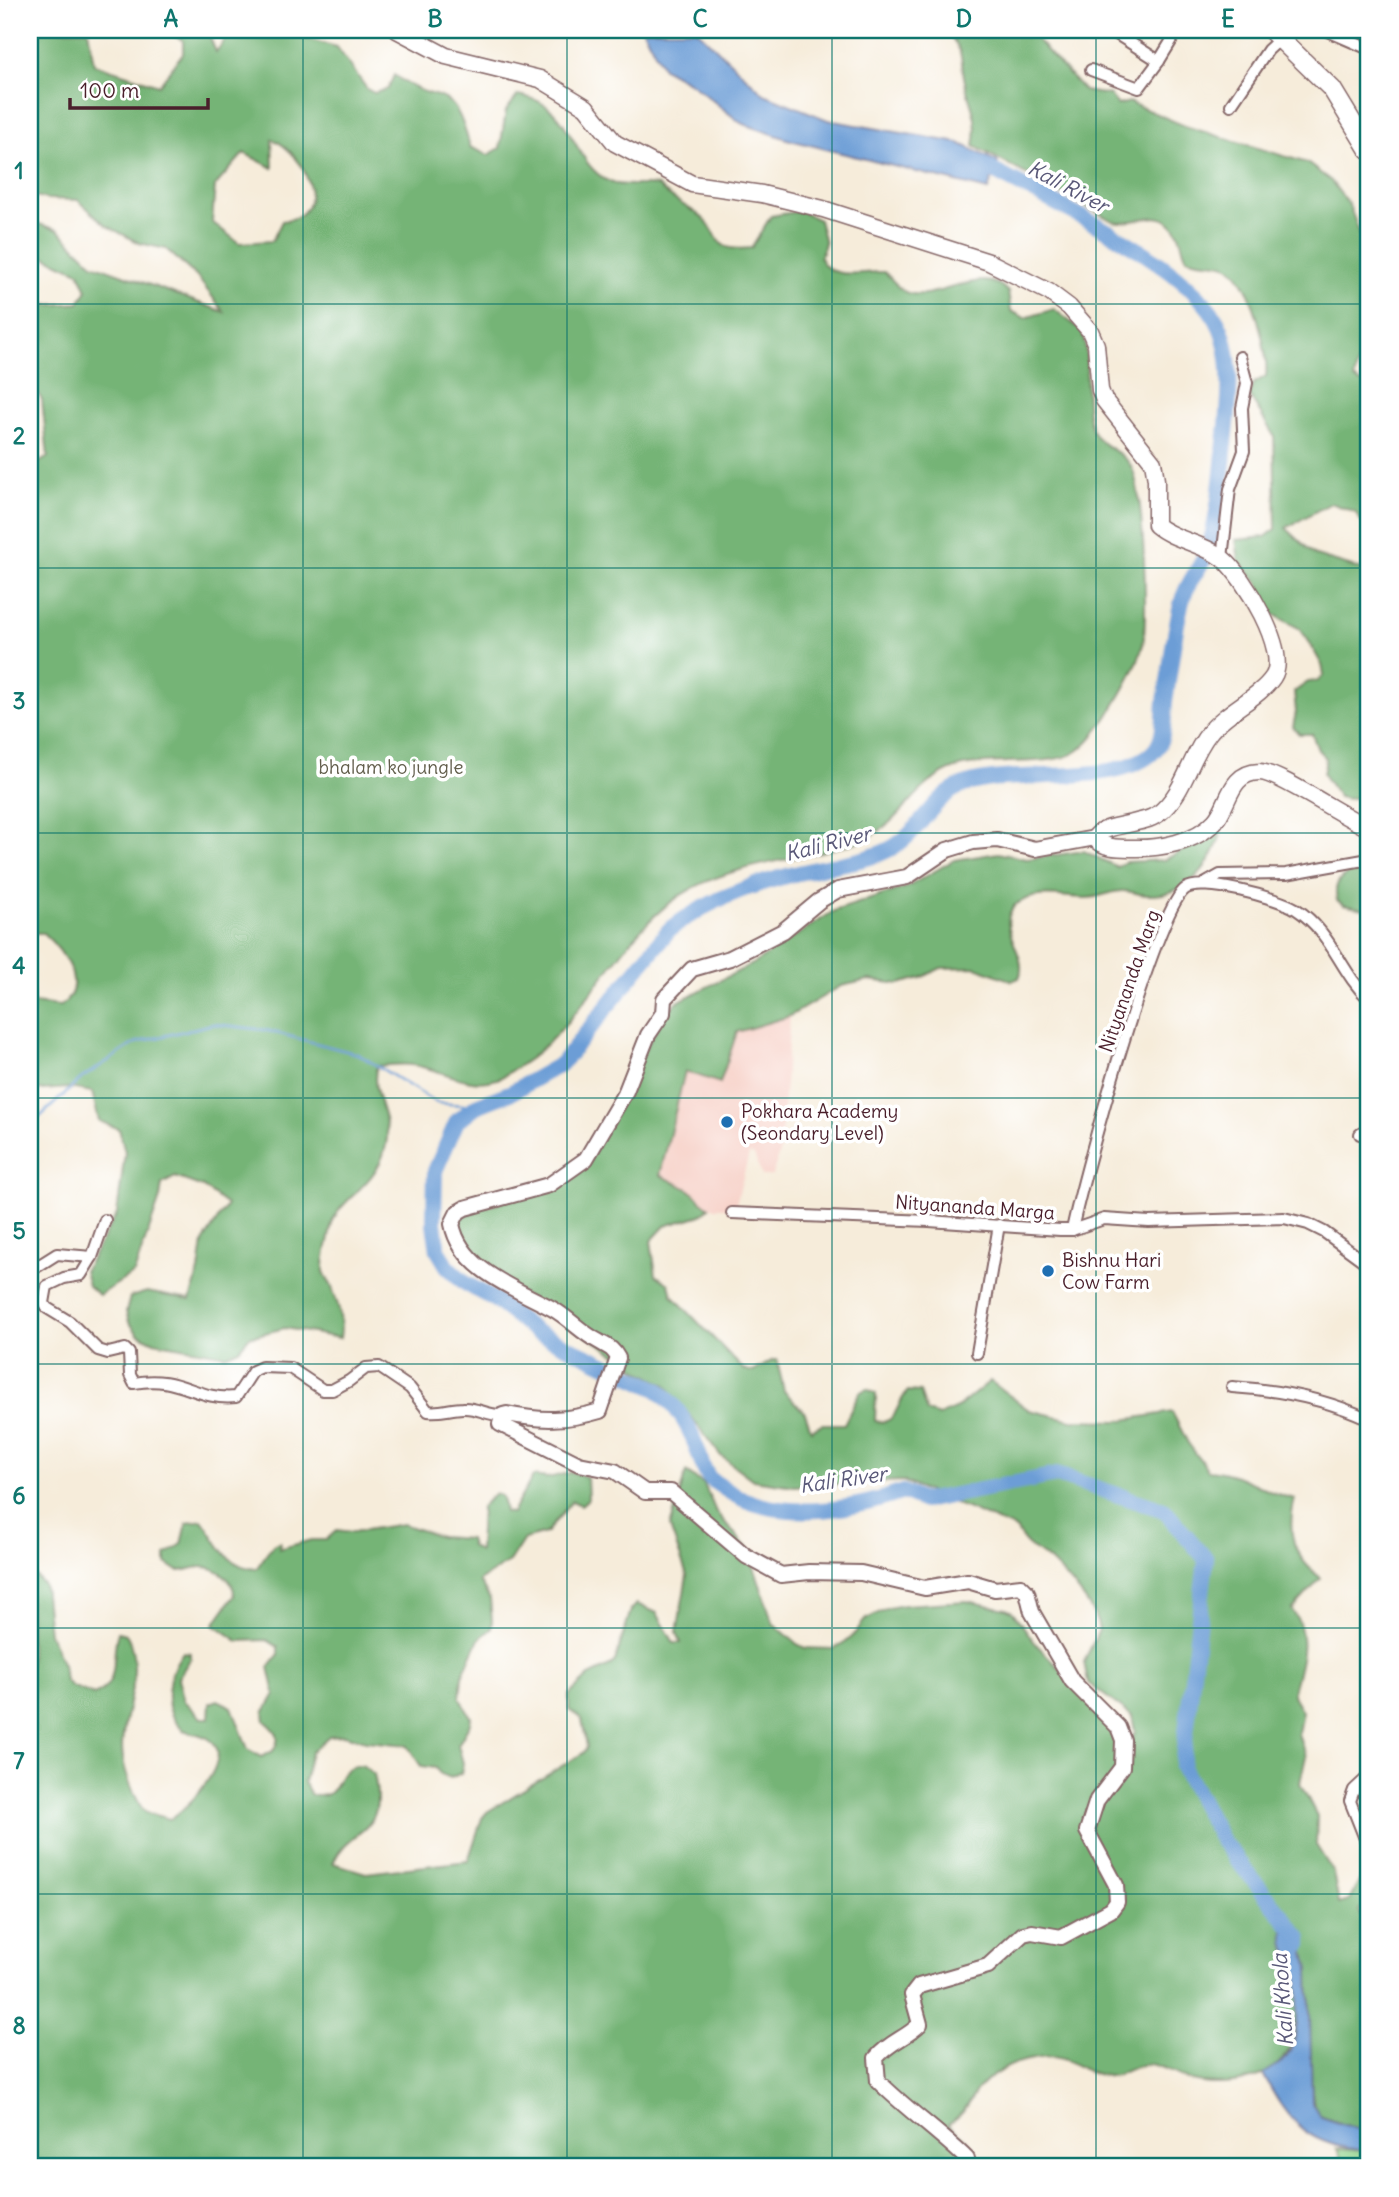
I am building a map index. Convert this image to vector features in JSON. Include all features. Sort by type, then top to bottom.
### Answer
[{"type":"main road","points":[[397,30],[446,56],[540,79],[586,107],[615,143],[692,184],[762,194],[823,209],[989,262],[1049,292],[1069,307],[1090,331],[1096,345],[1100,390],[1104,400],[1153,463],[1156,480],[1155,522],[1158,528],[1217,555],[1249,593],[1271,636],[1277,659],[1275,674],[1230,710],[1207,735],[1169,803],[1146,820],[1105,829],[1095,838],[1111,846],[1138,848],[1191,838],[1214,821],[1236,782],[1256,772],[1276,776],[1330,809],[1369,828]]},
{"type":"main road","points":[[1275,34],[1332,89],[1369,150]]},
{"type":"street","points":[[1091,70],[1139,88],[1178,30]]},
{"type":"street","points":[[1325,30],[1369,49]]},
{"type":"street","points":[[1115,33],[1159,61]]},
{"type":"street","points":[[1231,105],[1268,50],[1275,34]]},
{"type":"street","points":[[1217,555],[1230,489],[1244,451],[1242,408],[1247,383],[1240,356]]},
{"type":"street","points":[[105,1220],[92,1257],[81,1275],[64,1278],[47,1286],[44,1303],[47,1308],[70,1322],[98,1350],[108,1353],[125,1349],[129,1353],[130,1375],[134,1383],[158,1379],[176,1382],[206,1395],[226,1398],[236,1397],[253,1371],[262,1367],[290,1368],[323,1390],[332,1390],[366,1368],[379,1367],[410,1388],[428,1411],[463,1408],[487,1416],[565,1420],[600,1411],[618,1364],[618,1358],[610,1346],[598,1341],[552,1309],[509,1288],[477,1263],[462,1248],[453,1232],[452,1220],[457,1212],[471,1205],[549,1185],[586,1159],[626,1091],[648,1035],[663,1013],[664,999],[692,969],[730,958],[783,931],[819,901],[838,890],[906,877],[960,845],[997,840],[1022,847],[1047,849],[1095,838]]},
{"type":"street","name":"Nityananda Marg","points":[[1072,1230],[1089,1156],[1150,962],[1177,899],[1185,889],[1204,884],[1220,875],[1286,874],[1369,859]]},
{"type":"street","points":[[1204,884],[1281,901],[1298,910],[1327,936],[1361,991],[1369,999]]},
{"type":"street","name":"Nityananda Marga","points":[[732,1213],[1072,1230],[1104,1219],[1149,1222],[1284,1218],[1308,1224],[1324,1232],[1369,1265]]},
{"type":"street","points":[[977,1353],[999,1226]]},
{"type":"street","points":[[30,1271],[57,1254],[92,1257]]},
{"type":"street","points":[[1232,1387],[1280,1391],[1333,1405],[1369,1419]]},
{"type":"street","points":[[503,1415],[500,1424],[556,1454],[579,1464],[615,1471],[645,1492],[671,1492],[746,1556],[781,1575],[809,1572],[861,1573],[925,1588],[968,1581],[995,1589],[1021,1586],[1027,1592],[1032,1612],[1072,1681],[1118,1727],[1123,1740],[1122,1768],[1097,1800],[1087,1831],[1116,1885],[1117,1902],[1111,1910],[1061,1937],[1032,1932],[1023,1934],[988,1966],[919,1986],[912,1995],[920,2024],[911,2033],[890,2042],[876,2058],[877,2081],[920,2120],[936,2129],[967,2159],[968,2167]]},
{"type":"street","points":[[1369,1776],[1354,1790],[1350,1801],[1369,1849]]},
{"type":"shaded area","name":"Pokhara Academy (Seondary Level)","points":[[790,1016],[780,1150],[772,1176],[762,1176],[754,1155],[749,1154],[735,1208],[709,1208],[699,1196],[659,1175],[685,1071],[737,1032]]},
{"type":"green space","name":"bhalam ko jungle","points":[[30,30],[88,30],[94,64],[159,85],[183,53],[183,40],[161,30],[217,30],[209,35],[216,52],[230,33],[277,30],[337,47],[367,89],[374,93],[388,89],[394,75],[410,85],[443,98],[457,111],[470,147],[488,155],[500,148],[506,111],[518,95],[537,100],[551,109],[562,121],[596,173],[615,184],[658,186],[699,215],[718,240],[728,247],[751,248],[771,216],[800,211],[819,220],[825,243],[820,258],[825,265],[840,273],[884,272],[904,291],[920,294],[974,282],[998,284],[1008,292],[1011,311],[1025,318],[1054,309],[1082,331],[1091,426],[1104,444],[1127,460],[1131,466],[1139,500],[1145,582],[1143,644],[1133,671],[1106,719],[1076,752],[1051,760],[981,764],[950,770],[925,786],[896,817],[874,835],[818,853],[733,872],[693,888],[667,905],[645,926],[565,1025],[543,1047],[502,1077],[478,1082],[417,1066],[377,1066],[375,1084],[387,1128],[383,1155],[368,1180],[335,1217],[324,1261],[324,1271],[339,1311],[340,1338],[285,1328],[249,1337],[239,1349],[226,1355],[154,1342],[138,1334],[129,1322],[126,1312],[130,1297],[147,1292],[190,1300],[199,1271],[203,1242],[227,1205],[203,1187],[175,1177],[162,1184],[160,1198],[134,1273],[99,1295],[88,1286],[84,1271],[117,1214],[125,1152],[119,1129],[99,1121],[92,1092],[69,1088],[30,1091],[30,966],[33,1003],[60,1006],[69,998],[73,979],[65,958],[50,940],[43,933],[30,933],[30,468],[48,457],[42,400],[30,381],[30,306],[79,303],[87,290],[79,272],[30,250],[30,221],[58,230],[93,264],[224,312],[197,277],[166,249],[139,243],[107,226],[78,200],[47,199],[30,195]],"holes":[[[272,139],[284,146],[303,169],[310,196],[307,207],[298,216],[282,221],[272,241],[239,243],[212,222],[215,186],[244,153],[273,168]]]},
{"type":"green space","points":[[945,30],[1028,30],[1084,91],[1110,95],[1118,105],[1129,102],[1185,126],[1307,163],[1331,181],[1349,205],[1369,258],[1357,280],[1364,337],[1354,379],[1361,383],[1369,382],[1369,533],[1355,512],[1331,503],[1286,528],[1316,556],[1369,572],[1369,795],[1348,799],[1339,797],[1323,774],[1326,758],[1318,750],[1312,734],[1299,734],[1293,727],[1296,712],[1294,692],[1308,682],[1318,681],[1324,675],[1322,665],[1300,629],[1273,614],[1258,583],[1239,562],[1236,540],[1265,537],[1276,529],[1274,436],[1249,395],[1253,384],[1266,376],[1265,351],[1252,301],[1245,287],[1230,267],[1187,258],[1177,231],[1168,221],[1154,217],[1113,221],[974,146],[975,121],[961,57],[957,45]]},
{"type":"green space","points":[[1215,834],[1221,834],[1203,869],[1195,878],[1174,891],[1148,895],[1121,891],[1089,898],[1040,896],[1015,905],[1008,923],[1021,969],[1019,978],[1012,981],[976,967],[941,968],[921,978],[899,984],[869,980],[841,986],[790,1016],[737,1032],[720,1083],[685,1071],[660,1175],[690,1190],[709,1208],[701,1215],[665,1226],[651,1241],[656,1275],[669,1284],[672,1295],[743,1369],[753,1372],[777,1360],[784,1391],[805,1413],[811,1430],[822,1424],[844,1424],[860,1392],[867,1389],[876,1394],[875,1421],[882,1422],[892,1417],[908,1391],[920,1392],[927,1412],[939,1416],[957,1408],[990,1381],[1029,1410],[1072,1420],[1117,1421],[1172,1412],[1188,1443],[1208,1470],[1233,1475],[1295,1499],[1291,1523],[1294,1543],[1304,1562],[1321,1578],[1292,1610],[1298,1620],[1302,1640],[1301,1662],[1292,1694],[1302,1711],[1298,1734],[1306,1756],[1300,1783],[1317,1816],[1316,1845],[1333,1872],[1339,1904],[1349,1901],[1362,1876],[1369,1873],[1369,1905],[1359,1910],[1369,1931],[1369,2133],[1317,2115],[1310,2075],[1309,1970],[1285,1952],[1296,1979],[1299,2008],[1291,2045],[1284,2059],[1272,2069],[1241,2082],[1208,2084],[1192,2081],[1148,2064],[1108,2076],[1087,2071],[1058,2058],[1047,2057],[1018,2063],[983,2084],[963,2112],[948,2124],[968,2141],[982,2167],[30,2167],[30,1575],[33,1573],[44,1585],[49,1633],[63,1665],[65,1680],[71,1686],[94,1695],[103,1690],[112,1676],[118,1632],[126,1634],[134,1659],[134,1671],[122,1744],[124,1763],[129,1782],[141,1807],[147,1813],[170,1819],[187,1805],[207,1782],[218,1758],[216,1747],[209,1739],[183,1730],[175,1722],[171,1712],[168,1702],[170,1681],[183,1652],[190,1653],[191,1658],[178,1678],[184,1701],[201,1718],[209,1718],[210,1703],[218,1700],[232,1707],[248,1749],[261,1757],[273,1751],[278,1738],[265,1721],[264,1713],[275,1694],[269,1667],[278,1655],[278,1647],[267,1640],[238,1641],[214,1624],[234,1596],[232,1585],[224,1576],[214,1569],[202,1567],[178,1571],[166,1563],[166,1555],[182,1544],[187,1523],[202,1520],[229,1558],[245,1567],[256,1569],[273,1545],[280,1541],[279,1549],[311,1540],[326,1540],[337,1530],[352,1532],[403,1524],[440,1537],[469,1539],[471,1546],[479,1551],[481,1507],[495,1493],[502,1497],[505,1512],[512,1513],[533,1476],[548,1478],[572,1472],[587,1477],[588,1499],[581,1505],[572,1501],[546,1533],[524,1539],[509,1562],[479,1581],[490,1599],[492,1621],[491,1629],[479,1639],[462,1676],[460,1699],[471,1717],[458,1745],[463,1763],[461,1773],[451,1778],[440,1774],[436,1768],[421,1766],[407,1745],[366,1741],[344,1735],[329,1736],[311,1752],[304,1782],[311,1795],[329,1794],[344,1772],[351,1767],[362,1765],[374,1774],[377,1795],[372,1820],[349,1841],[333,1863],[366,1873],[468,1861],[482,1818],[487,1812],[583,1753],[587,1747],[582,1719],[569,1710],[569,1695],[589,1676],[615,1661],[631,1610],[637,1604],[657,1613],[674,1643],[681,1643],[677,1632],[687,1576],[670,1527],[686,1472],[704,1484],[716,1512],[748,1549],[773,1623],[797,1644],[805,1648],[833,1649],[851,1638],[865,1620],[888,1608],[904,1605],[967,1601],[1006,1609],[1013,1612],[1036,1644],[1112,1722],[1121,1746],[1130,1746],[1135,1731],[1132,1716],[1088,1683],[1084,1662],[1099,1630],[1092,1611],[1066,1577],[1029,1546],[1016,1529],[903,1481],[794,1486],[753,1480],[721,1456],[666,1385],[641,1372],[518,1291],[474,1252],[456,1229],[460,1216],[573,1176],[664,1016],[677,1002],[753,964],[834,911],[907,887],[954,860],[998,853],[1027,859],[1084,851],[1117,867],[1125,862],[1164,860]]},
{"type":"green space","points":[[1369,858],[1369,910],[1343,905],[1337,900],[1338,884]]},
{"type":"green space","points":[[1337,2149],[1369,2151],[1369,2167],[1344,2167]]},
{"type":"water","points":[[643,30],[697,30],[764,94],[828,120],[959,143],[998,162],[988,190],[790,140],[741,123],[692,84],[663,68]]},
{"type":"water","points":[[1295,1924],[1301,1933],[1309,1970],[1312,2103],[1321,2117],[1369,2133],[1369,2151],[1331,2144],[1304,2130],[1283,2107],[1263,2074],[1287,2057],[1294,2043],[1298,1984],[1286,1949],[1284,1930]]},
{"type":"waterway","name":"Kali River","points":[[977,162],[1075,213],[1149,256],[1205,304],[1221,329],[1228,356],[1229,385],[1227,429],[1217,512],[1208,550],[1182,601],[1160,741],[1151,754],[1134,764],[1112,770],[1088,774],[985,780],[964,785],[943,798],[909,835],[888,850],[864,859],[741,890],[704,907],[669,930],[561,1064],[512,1092],[476,1106],[457,1121],[435,1171],[434,1223],[438,1251],[447,1266],[465,1283],[495,1300],[536,1332],[657,1389],[670,1401],[685,1422],[709,1478],[745,1500],[789,1510],[813,1510],[860,1504],[903,1492],[924,1501],[1057,1475],[1164,1510],[1206,1559],[1182,1767],[1222,1841],[1300,1938],[1300,1945]]},
{"type":"waterway","points":[[30,1126],[82,1078],[135,1043],[213,1024],[265,1030],[358,1054],[437,1103],[476,1106]]},
{"type":"place","name":"Pokhara Academy (Seondary Level)","points":[[727,1122]]},
{"type":"place","name":"Bishnu Hari Cow Farm","points":[[1048,1271]]},
{"type":"water label","name":"Kali Khola","points":[[1283,2000]]}]
